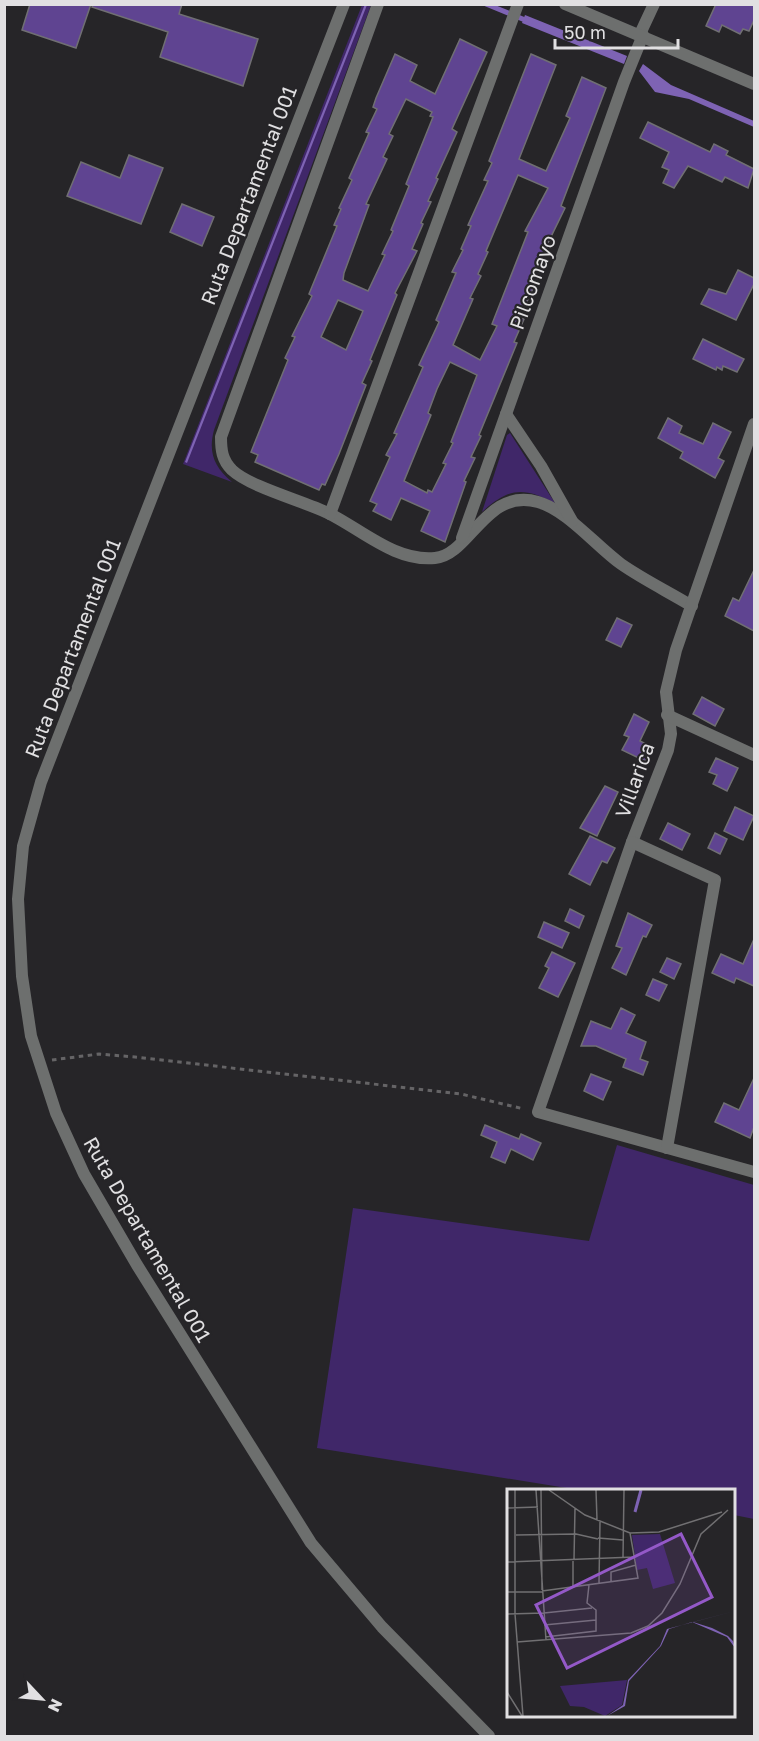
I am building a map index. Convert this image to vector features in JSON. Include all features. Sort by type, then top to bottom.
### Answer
[{"type":"street","name":"Ruta Departamental 001","points":[[344,4],[40,782],[23,846],[18,899],[22,976],[31,1036],[39,1062],[56,1113],[84,1174],[277,1492],[311,1543],[343,1583],[489,1737]]},
{"type":"street","points":[[378,4],[221,437],[221,455],[232,470],[330,514],[377,542],[414,556],[435,558],[444,556],[483,519],[503,504],[515,500],[538,502],[552,508],[622,564],[692,606]]},
{"type":"street","points":[[565,4],[754,84]]},
{"type":"street","name":"Pilcomayo","points":[[461,542],[654,4]]},
{"type":"street","points":[[330,514],[516,12]]},
{"type":"street","points":[[506,414],[541,466],[575,527]]},
{"type":"street","name":"Villarica","points":[[537,1112],[632,842],[668,750],[671,734],[667,715],[669,682],[692,606],[752,439],[754,424]]},
{"type":"street","points":[[667,715],[754,755]]},
{"type":"street","points":[[632,842],[715,879],[667,1148]]},
{"type":"street","points":[[537,1112],[754,1171]]},
{"type":"path","points":[[39,1062],[99,1054],[135,1057],[461,1094],[537,1112]]},
{"type":"shaded area","points":[[365,4],[367,5],[187,463],[185,462]]},
{"type":"shaded area","points":[[362,5],[371,5],[214,430],[212,452],[214,459],[221,471],[232,482],[183,464]]},
{"type":"shaded area","points":[[525,15],[627,56],[624,64],[522,23]]},
{"type":"shaded area","points":[[643,64],[671,85],[754,121],[754,127],[689,99],[655,92],[639,71]]},
{"type":"shaded area","points":[[510,433],[555,503],[534,494],[517,492],[501,498],[482,512],[507,435]]},
{"type":"shaded area","points":[[617,1145],[754,1185],[754,1519],[735,1515],[735,1489],[573,1489],[317,1448],[353,1208],[589,1241]]},
{"type":"building","points":[[30,4],[91,4],[76,48],[22,30]]},
{"type":"building","points":[[93,4],[182,4],[179,14],[258,39],[243,86],[160,57],[168,32],[92,7]]},
{"type":"building","points":[[716,4],[754,4],[754,20],[749,31],[743,29],[740,34],[722,25],[719,32],[706,26]]},
{"type":"building","points":[[460,39],[487,52],[452,129],[457,132],[428,201],[431,202],[412,249],[417,251],[395,293],[397,295],[370,360],[372,361],[362,383],[366,385],[339,454],[325,485],[322,484],[319,490],[255,462],[258,455],[251,452],[288,360],[285,358],[295,337],[292,336],[312,296],[309,294],[337,226],[334,225],[341,209],[339,208],[352,180],[349,178],[377,109],[373,107],[376,98],[395,54],[417,65],[410,81],[435,94]],"holes":[[[406,99],[432,112],[430,116],[433,117],[406,184],[409,186],[382,254],[385,255],[368,291],[343,280],[344,273],[369,205],[366,204],[387,159],[383,157],[393,136],[389,134]],[[338,300],[363,311],[346,350],[321,337]]]},
{"type":"building","points":[[531,54],[556,65],[519,159],[546,171],[570,118],[566,116],[582,77],[606,88],[561,206],[565,208],[546,247],[548,248],[539,270],[541,271],[520,317],[524,319],[514,342],[517,343],[471,457],[475,458],[464,481],[466,482],[445,542],[421,531],[430,511],[401,498],[391,520],[373,511],[377,504],[370,501],[390,457],[386,455],[397,434],[394,433],[423,367],[419,365],[439,322],[436,320],[456,273],[452,272],[463,250],[461,249],[471,226],[468,225],[488,181],[484,180],[492,163],[489,161]],"holes":[[[518,175],[548,188],[525,231],[528,232],[492,324],[497,326],[480,360],[453,345],[473,299],[470,298],[481,276],[478,274],[488,252],[486,251]],[[450,362],[477,375],[451,442],[453,443],[443,463],[446,464],[432,492],[428,490],[427,493],[404,481],[431,415],[428,413],[437,389]]]},
{"type":"building","points":[[648,122],[710,152],[714,144],[728,151],[726,155],[754,169],[748,188],[725,177],[722,182],[688,166],[674,188],[663,183],[669,170],[662,167],[669,152],[640,138]]},
{"type":"building","points":[[129,155],[163,168],[141,224],[67,196],[81,162],[120,178]]},
{"type":"building","points":[[182,204],[214,217],[202,246],[170,232]]},
{"type":"building","points":[[738,270],[754,278],[754,284],[736,320],[701,304],[709,289],[726,294]]},
{"type":"building","points":[[703,339],[744,359],[737,372],[723,366],[722,370],[717,367],[716,370],[693,359]]},
{"type":"building","points":[[668,418],[682,426],[679,433],[703,444],[713,423],[731,432],[718,458],[724,461],[715,478],[680,458],[683,452],[658,438]]},
{"type":"building","points":[[754,570],[754,631],[725,616],[733,598],[739,601]]},
{"type":"building","points":[[617,618],[632,625],[621,647],[606,640]]},
{"type":"building","points":[[702,697],[724,709],[715,726],[693,714]]},
{"type":"building","points":[[634,714],[649,722],[640,741],[652,747],[645,761],[622,750],[629,737],[624,735]]},
{"type":"building","points":[[716,758],[738,768],[727,791],[713,784],[717,775],[709,772]]},
{"type":"building","points":[[605,786],[618,792],[597,836],[580,828]]},
{"type":"building","points":[[735,807],[754,816],[743,840],[724,831]]},
{"type":"building","points":[[668,823],[690,834],[682,850],[660,839]]},
{"type":"building","points":[[715,833],[727,839],[720,854],[708,848]]},
{"type":"building","points":[[590,836],[615,848],[607,863],[602,861],[590,885],[569,874]]},
{"type":"building","points":[[570,909],[584,916],[579,928],[565,921]]},
{"type":"building","points":[[628,913],[652,925],[646,937],[643,936],[626,975],[612,968],[622,948],[616,946]]},
{"type":"building","points":[[544,922],[569,933],[562,948],[538,937]]},
{"type":"building","points":[[754,939],[754,986],[736,978],[734,983],[712,973],[721,954],[743,964]]},
{"type":"building","points":[[552,952],[575,963],[558,997],[539,988],[549,968],[545,966]]},
{"type":"building","points":[[667,958],[681,964],[674,979],[660,972]]},
{"type":"building","points":[[653,979],[667,985],[659,1001],[646,995]]},
{"type":"building","points":[[621,1008],[635,1015],[626,1033],[646,1042],[640,1059],[648,1062],[643,1075],[623,1067],[626,1059],[596,1046],[581,1046],[591,1021],[611,1029]]},
{"type":"building","points":[[591,1074],[611,1082],[603,1100],[584,1091]]},
{"type":"building","points":[[754,1078],[754,1127],[750,1138],[715,1122],[724,1103],[739,1110]]},
{"type":"building","points":[[485,1125],[519,1139],[521,1134],[541,1143],[533,1160],[511,1149],[505,1163],[491,1157],[497,1142],[481,1135]]},
{"type":"waterway","points":[[486,4],[530,22]]}]
